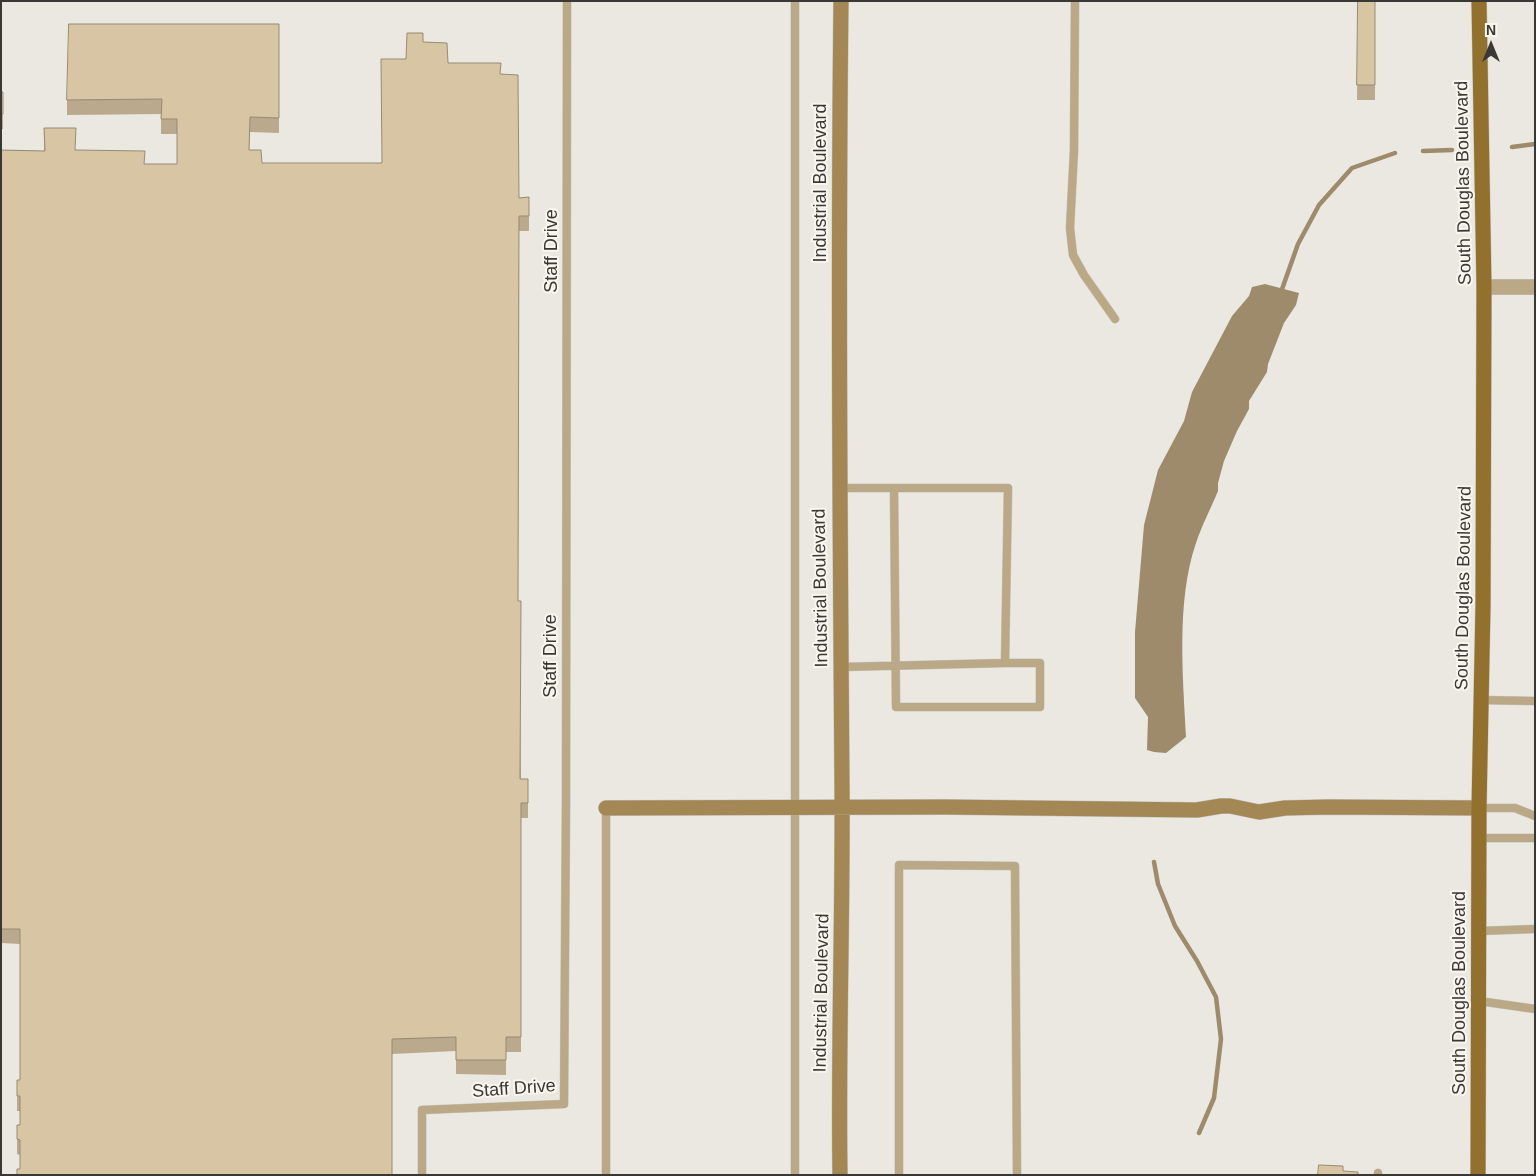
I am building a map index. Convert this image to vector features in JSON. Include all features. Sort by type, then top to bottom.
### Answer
[{"type":"main road","name":"South Douglas Boulevard","points":[[1478,1175],[1484,287],[1479,1]]},
{"type":"street","name":"Industrial Boulevard","points":[[840,1175],[839,1078],[842,951],[839,488],[841,1]]},
{"type":"street","points":[[1484,287],[1535,287]]},
{"type":"street","points":[[606,815],[796,808],[944,807],[1197,810],[1230,806],[1259,812],[1285,808],[1328,807],[1479,808]]},
{"type":"lane","name":"Staff Drive","points":[[422,1175],[422,1110],[564,1104],[567,1]]},
{"type":"lane","points":[[795,1],[795,1175]]},
{"type":"lane","points":[[1075,1],[1074,150],[1070,228],[1073,255],[1084,275],[1115,319]]},
{"type":"lane","points":[[839,488],[1008,488],[1005,663]]},
{"type":"lane","points":[[840,667],[895,666],[1005,663],[1040,663],[1040,707],[896,707],[895,666],[894,488]]},
{"type":"lane","points":[[1481,700],[1535,701]]},
{"type":"lane","points":[[1479,808],[1515,808],[1535,816]]},
{"type":"lane","points":[[606,815],[606,1175]]},
{"type":"lane","points":[[1479,838],[1535,838]]},
{"type":"lane","points":[[899,1175],[899,865],[1015,866],[1017,1175]]},
{"type":"lane","points":[[1479,930],[1535,929]]},
{"type":"lane","points":[[1479,1001],[1535,1009]]},
{"type":"shaded area","points":[[1265,284],[1299,293],[1296,305],[1284,323],[1268,364],[1267,372],[1249,401],[1249,409],[1224,461],[1218,483],[1218,491],[1198,536],[1190,565],[1183,614],[1182,639],[1186,737],[1166,753],[1154,752],[1147,750],[1148,717],[1135,698],[1135,632],[1144,525],[1158,470],[1184,421],[1192,392],[1232,316],[1249,296],[1252,287]]},
{"type":"building","points":[[1358,1],[1375,1],[1375,85],[1357,85]]},
{"type":"building","points":[[69,24],[279,24],[279,118],[250,117],[249,150],[261,150],[262,163],[382,163],[381,59],[406,59],[407,33],[423,33],[423,42],[447,43],[448,63],[501,63],[500,74],[518,75],[519,198],[529,197],[529,216],[519,216],[518,601],[521,601],[520,779],[528,779],[528,803],[521,803],[521,1037],[506,1037],[506,1060],[456,1060],[456,1037],[392,1039],[392,1175],[17,1175],[17,1169],[20,1169],[20,1140],[17,1139],[17,1125],[20,1125],[20,1096],[17,1096],[17,1080],[20,1080],[20,929],[1,929],[1,150],[45,151],[44,128],[76,128],[75,150],[145,151],[144,164],[177,164],[177,119],[161,119],[162,99],[67,100]]},
{"type":"building","points":[[1,92],[3,92],[3,114],[1,114]]},
{"type":"building","points":[[1319,1165],[1343,1166],[1343,1171],[1358,1172],[1358,1175],[1318,1175]]},
{"type":"waterway","points":[[1512,147],[1535,144]]},
{"type":"waterway","points":[[1423,151],[1452,150]]},
{"type":"waterway","points":[[1281,292],[1298,244],[1319,205],[1352,168],[1395,153]]},
{"type":"waterway","points":[[1154,862],[1158,884],[1175,926],[1197,961],[1216,997],[1221,1039],[1214,1098],[1199,1133]]}]
